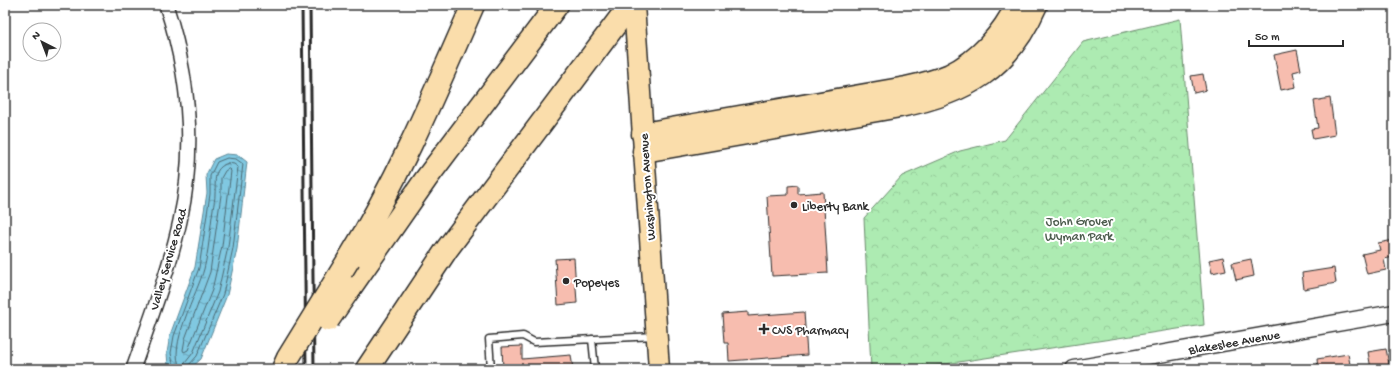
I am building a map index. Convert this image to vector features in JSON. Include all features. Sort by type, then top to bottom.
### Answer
[{"type":"highway","points":[[283,369],[288,358],[382,203],[407,154],[473,5]]},
{"type":"highway","points":[[298,369],[350,288],[426,179],[557,5]]},
{"type":"highway","points":[[367,369],[447,249],[630,5]]},
{"type":"highway","points":[[644,142],[906,88],[940,79],[964,66],[987,48],[1005,26],[1017,5]]},
{"type":"highway","points":[[644,142],[900,106],[947,94],[971,83],[992,68],[1013,45],[1024,30],[1036,5]]},
{"type":"main road","name":"Washington Avenue","points":[[634,5],[659,369]]},
{"type":"street","name":"Valley Service Road","points":[[133,369],[173,248],[183,206],[187,175],[189,130],[185,88],[178,47],[166,5]]},
{"type":"street","name":"Blakeslee Avenue","points":[[1074,369],[1394,313]]},
{"type":"lane","points":[[491,369],[490,339],[523,336],[534,342],[657,336]]},
{"type":"lane","points":[[592,339],[595,369]]},
{"type":"green space","name":"John Grover Wyman Park","points":[[1180,19],[1204,325],[912,369],[871,369],[864,218],[902,176],[960,151],[1005,140],[1083,42]]},
{"type":"water","points":[[226,154],[238,155],[247,162],[237,249],[227,295],[201,359],[190,369],[172,369],[168,366],[167,353],[170,335],[195,267],[207,193],[206,175],[214,159]]},
{"type":"building","points":[[1297,50],[1301,70],[1293,72],[1296,87],[1281,90],[1274,55]]},
{"type":"building","points":[[1203,74],[1206,90],[1194,93],[1191,76]]},
{"type":"building","points":[[1330,98],[1335,135],[1313,139],[1311,129],[1318,128],[1314,101]]},
{"type":"building","points":[[798,185],[798,194],[823,192],[828,273],[772,276],[767,196],[788,195],[788,186]]},
{"type":"building","points":[[1394,240],[1394,257],[1384,259],[1386,270],[1367,274],[1362,254],[1380,250],[1378,243]]},
{"type":"building","points":[[1223,257],[1226,270],[1212,273],[1209,260]]},
{"type":"building","name":"Popeyes","points":[[574,258],[577,303],[558,305],[555,259]]},
{"type":"building","points":[[1251,259],[1254,276],[1236,280],[1232,263]]},
{"type":"building","points":[[1334,268],[1336,283],[1304,289],[1302,273]]},
{"type":"building","name":"CVS Pharmacy","points":[[748,312],[748,316],[804,312],[807,355],[729,361],[728,343],[724,343],[722,314]]},
{"type":"building","points":[[522,346],[522,359],[571,355],[573,369],[503,369],[502,347]]},
{"type":"building","points":[[1386,349],[1390,369],[1371,369],[1368,352]]},
{"type":"building","points":[[1348,354],[1351,369],[1318,369],[1317,359]]},
{"type":"railway","points":[[302,5],[306,369]]},
{"type":"railway","points":[[310,5],[314,369]]},
{"type":"place","name":"Liberty Bank","points":[[794,205]]},
{"type":"place","name":"Popeyes","points":[[566,281]]},
{"type":"place","name":"CVS Pharmacy","points":[[764,329]]}]
